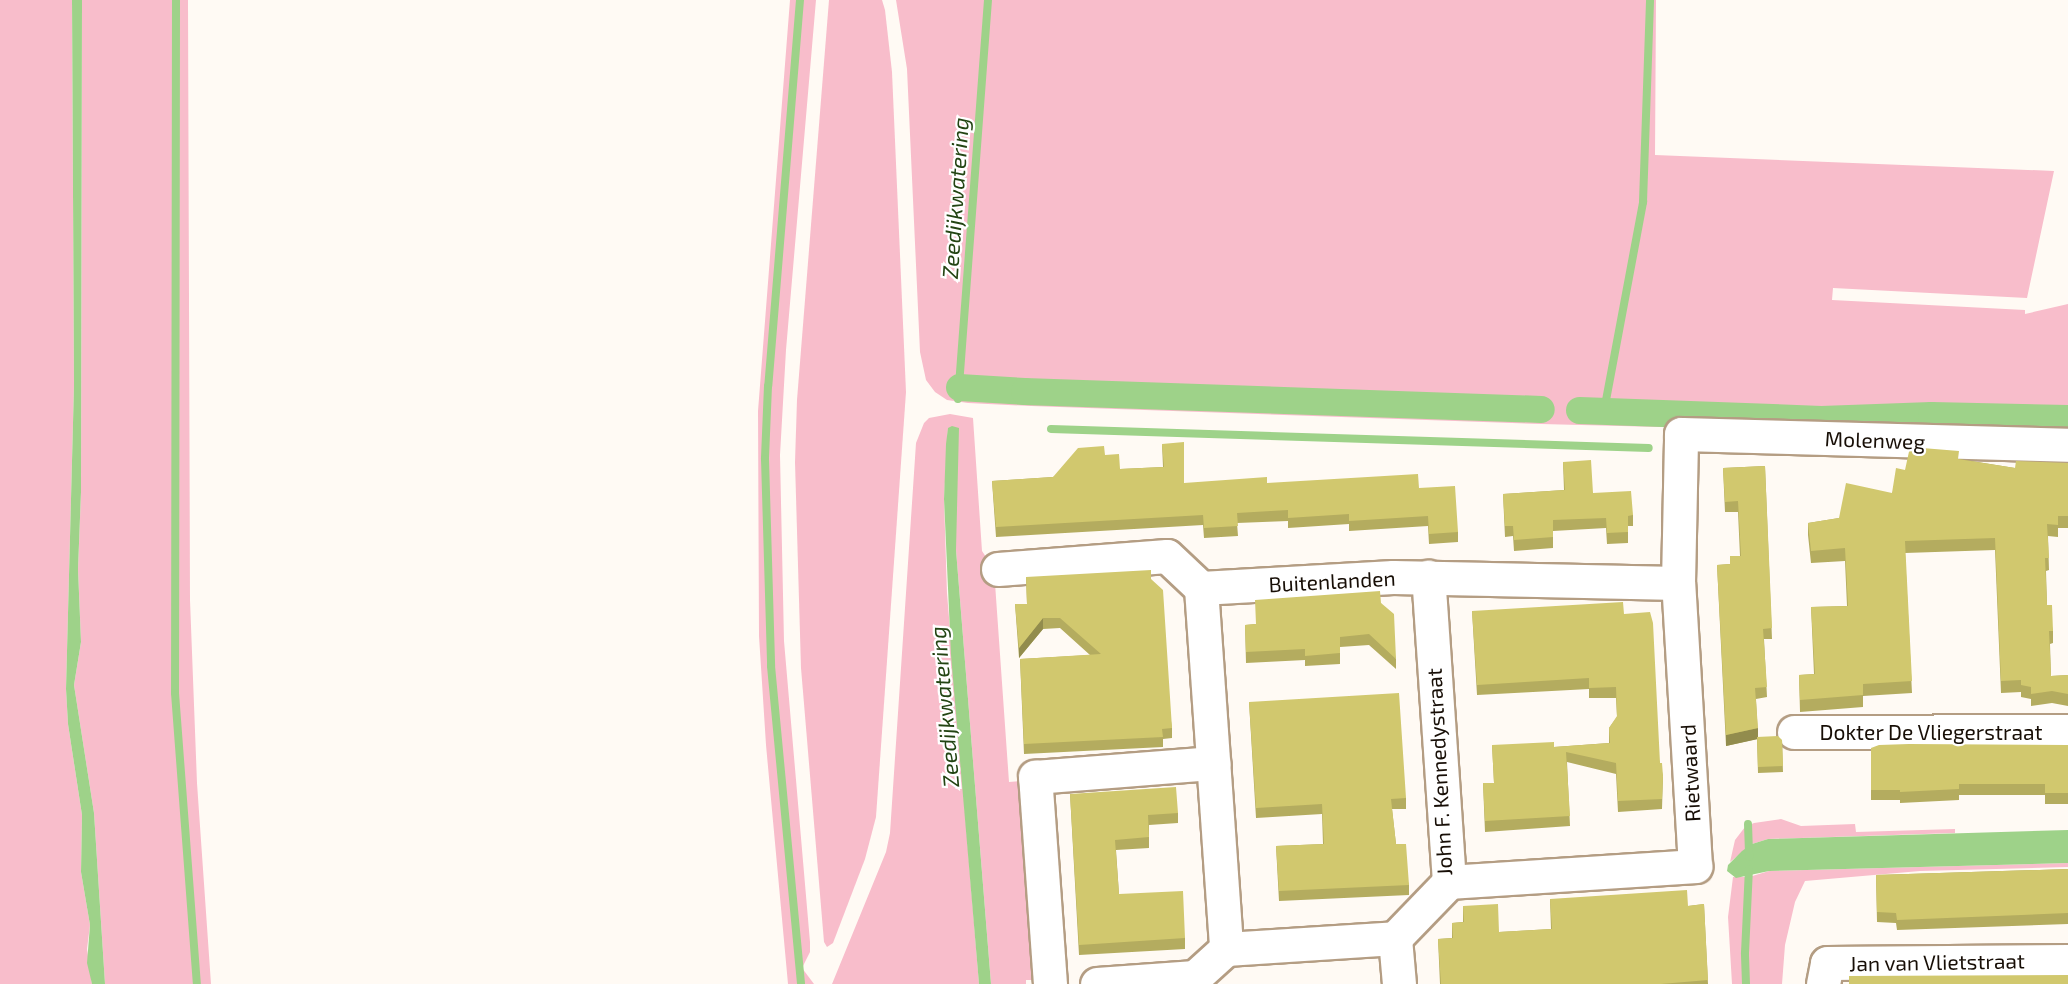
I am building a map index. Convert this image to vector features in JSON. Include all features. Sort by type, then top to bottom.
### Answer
[{"type":"street","name":"Molenweg","points":[[1681,434],[2068,445]]},
{"type":"street","name":"Rietwaard","points":[[1449,882],[1695,866],[1678,583],[1681,434]]},
{"type":"street","points":[[998,569],[1167,556],[1201,588],[1226,949]]},
{"type":"street","name":"Buitenlanden","points":[[1201,588],[1325,580],[1428,577],[1678,583]]},
{"type":"street","name":"John F. Kennedystraat","points":[[1395,938],[1449,882],[1428,577]]},
{"type":"street","name":"Dokter De Vliegerstraat","points":[[1794,732],[2068,731]]},
{"type":"street","points":[[1050,984],[1035,777],[1213,764]]},
{"type":"street","points":[[1098,984],[1196,977],[1226,949],[1395,938],[1398,984]]},
{"type":"street","name":"Jan van Vlietstraat","points":[[1823,984],[1827,963],[2068,961]]},
{"type":"shaded area","points":[[0,0],[72,0],[74,385],[66,689],[68,724],[82,815],[81,872],[90,925],[87,949],[92,984],[0,984]]},
{"type":"shaded area","points":[[72,0],[82,0],[81,492],[78,569],[81,642],[74,685],[94,813],[105,984],[92,984],[87,963],[90,925],[81,872],[82,815],[68,724],[66,689],[74,385]]},
{"type":"shaded area","points":[[82,0],[188,0],[190,600],[197,783],[211,984],[105,984],[94,813],[74,685],[81,642],[78,569],[81,492]]},
{"type":"shaded area","points":[[790,0],[816,0],[786,350],[780,455],[784,641],[810,942],[810,952],[802,968],[814,984],[788,984],[766,745],[759,636],[758,411]]},
{"type":"shaded area","points":[[829,0],[882,0],[885,10],[892,72],[906,392],[876,817],[865,859],[833,943],[827,947],[824,942],[801,668],[795,462],[797,400]]},
{"type":"shaded area","points":[[896,0],[1656,0],[1655,155],[2054,171],[2027,298],[1833,288],[1832,300],[2025,310],[2025,314],[2068,304],[2068,437],[1541,424],[1031,406],[947,400],[935,392],[926,380],[920,352],[907,69]]},
{"type":"shaded area","points":[[950,414],[973,418],[982,551],[994,569],[1009,782],[1023,781],[1038,980],[1026,980],[1026,984],[991,984],[956,550],[956,468],[948,428],[944,499],[947,593],[979,984],[832,984],[886,852],[890,833],[916,443],[924,423],[929,418]]},
{"type":"shaded area","points":[[952,426],[959,428],[956,550],[991,984],[979,984],[951,655],[944,499],[946,444],[948,428]]},
{"type":"shaded area","points":[[1781,819],[1801,826],[1855,824],[1856,832],[1955,829],[1955,833],[1768,839],[1752,844],[1730,862],[1735,840],[1745,827],[1754,823]]},
{"type":"shaded area","points":[[2068,830],[2068,863],[1769,871],[1736,878],[1727,871],[1728,865],[1742,851],[1752,844],[1768,839]]},
{"type":"shaded area","points":[[2068,863],[2068,867],[1920,871],[1805,881],[1795,902],[1785,945],[1782,984],[1732,984],[1728,917],[1733,877],[1749,877],[1769,871]]},
{"type":"building","points":[[1184,442],[1184,483],[1267,477],[1267,483],[1418,474],[1419,488],[1455,486],[1458,532],[1429,534],[1428,516],[1349,521],[1349,514],[1288,518],[1288,510],[1237,513],[1238,526],[1204,528],[1203,515],[996,527],[992,481],[1053,477],[1078,448],[1104,446],[1105,455],[1119,454],[1120,469],[1164,467],[1162,444]]},
{"type":"building","points":[[1910,447],[1959,451],[1958,459],[2015,468],[2016,461],[2068,463],[2068,516],[2058,516],[2058,525],[2047,524],[2049,558],[2045,558],[2047,605],[2052,605],[2053,631],[2049,631],[2051,676],[2068,675],[2068,694],[2052,691],[2031,694],[2031,687],[2021,685],[2021,680],[2001,681],[1995,538],[1905,541],[1912,681],[1863,684],[1863,695],[1800,700],[1799,675],[1815,674],[1811,607],[1848,606],[1845,548],[1811,551],[1808,523],[1839,518],[1846,483],[1892,493],[1896,468],[1905,470]]},
{"type":"building","points":[[1591,460],[1593,493],[1631,491],[1633,515],[1628,516],[1628,532],[1607,533],[1606,518],[1553,520],[1553,537],[1514,540],[1513,526],[1505,526],[1503,494],[1565,490],[1563,462]]},
{"type":"building","points":[[1765,466],[1772,628],[1763,629],[1767,687],[1755,688],[1758,728],[1726,735],[1717,565],[1730,564],[1730,556],[1741,556],[1738,501],[1725,502],[1723,468]]},
{"type":"building","points":[[1151,570],[1151,579],[1163,590],[1172,728],[1162,729],[1163,737],[1024,744],[1020,659],[1101,654],[1060,618],[1043,618],[1019,648],[1015,604],[1027,604],[1026,577]]},
{"type":"building","points":[[1380,591],[1381,603],[1394,614],[1396,659],[1369,634],[1340,637],[1340,653],[1305,656],[1305,649],[1246,652],[1245,625],[1256,624],[1255,600]]},
{"type":"building","points":[[1623,602],[1624,614],[1650,612],[1653,623],[1660,763],[1662,763],[1663,776],[1662,799],[1618,801],[1616,763],[1566,752],[1570,816],[1485,821],[1483,783],[1494,783],[1492,745],[1554,742],[1554,747],[1610,743],[1609,728],[1617,716],[1616,687],[1589,688],[1589,678],[1477,685],[1472,611]]},
{"type":"building","points":[[1399,693],[1406,798],[1391,799],[1396,844],[1406,844],[1409,885],[1279,891],[1276,846],[1324,844],[1322,804],[1256,808],[1249,702]]},
{"type":"building","points":[[1778,736],[1782,740],[1783,766],[1758,767],[1757,737]]},
{"type":"building","points":[[1879,745],[2068,745],[2068,793],[2045,793],[2045,784],[1959,784],[1959,789],[1900,792],[1900,790],[1871,790],[1871,748]]},
{"type":"building","points":[[1176,787],[1178,813],[1148,815],[1149,837],[1115,840],[1119,894],[1183,891],[1185,938],[1079,945],[1070,794]]},
{"type":"building","points":[[2068,869],[2068,913],[1897,920],[1896,913],[1877,912],[1876,875]]},
{"type":"building","points":[[1687,890],[1688,906],[1704,904],[1708,980],[1661,984],[1441,984],[1438,939],[1453,938],[1452,923],[1464,922],[1463,906],[1498,904],[1499,932],[1552,929],[1550,899]]},
{"type":"building","points":[[2068,975],[2068,984],[1849,984],[1849,976]]},
{"type":"waterway","points":[[176,0],[175,693],[197,984]]},
{"type":"waterway","points":[[800,0],[768,386],[765,459],[771,666],[801,984]]},
{"type":"waterway","name":"Zeedijkwatering","points":[[958,399],[988,0]]},
{"type":"waterway","points":[[1604,411],[1643,202],[1650,0]]},
{"type":"waterway","points":[[959,387],[1541,409]]},
{"type":"waterway","points":[[1579,410],[1821,419],[1931,415],[2068,418]]},
{"type":"waterway","points":[[1051,429],[1649,448]]},
{"type":"waterway","points":[[1748,824],[1749,857]]},
{"type":"waterway","points":[[1746,984],[1745,953],[1749,869]]}]
